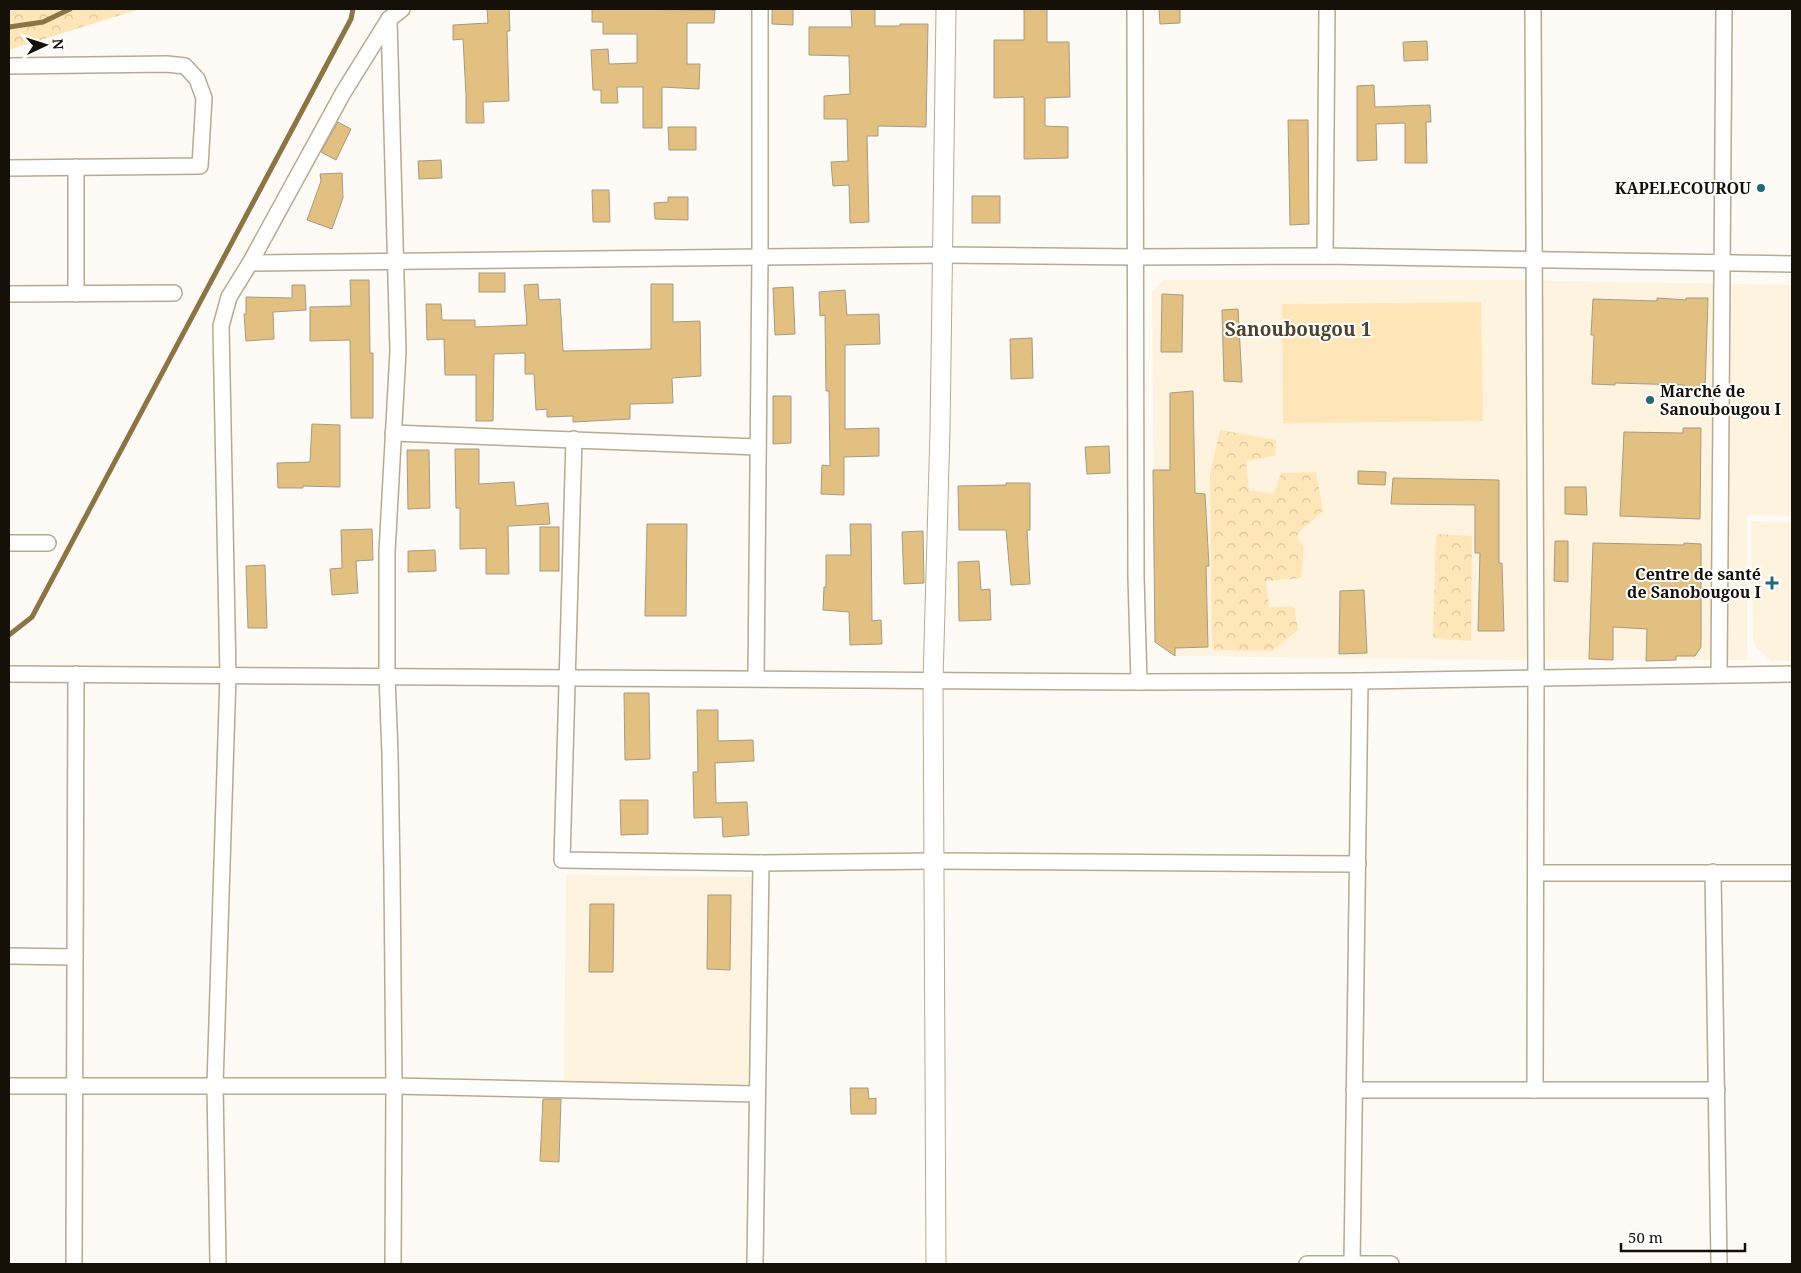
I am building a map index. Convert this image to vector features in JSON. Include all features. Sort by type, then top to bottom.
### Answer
[{"type":"street","points":[[218,1264],[215,1084],[228,675],[221,326],[229,297],[250,264],[343,93],[389,19],[402,9]]},
{"type":"street","points":[[756,679],[760,9]]},
{"type":"street","points":[[936,1264],[932,681],[940,430],[946,9]]},
{"type":"street","points":[[1136,9],[1136,577],[1138,682]]},
{"type":"street","points":[[1325,256],[1327,9]]},
{"type":"street","points":[[1533,9],[1537,873],[1535,1090]]},
{"type":"street","points":[[1719,675],[1724,9]]},
{"type":"street","points":[[389,19],[398,351],[387,552],[386,675],[390,764],[394,1086],[393,1264]]},
{"type":"street","points":[[9,66],[167,64],[185,66],[197,79],[204,98],[200,166],[9,168]]},
{"type":"street","points":[[76,167],[76,294]]},
{"type":"street","points":[[250,264],[943,255],[1325,256],[1792,264]]},
{"type":"street","points":[[9,294],[174,293]]},
{"type":"street","points":[[394,432],[758,447]]},
{"type":"street","points":[[574,439],[562,860],[760,863],[934,861],[1358,864]]},
{"type":"street","points":[[9,543],[48,543]]},
{"type":"street","points":[[9,674],[386,675],[568,679],[1138,682],[1360,681],[1792,674]]},
{"type":"street","points":[[74,1264],[76,674]]},
{"type":"street","points":[[1352,1264],[1360,681]]},
{"type":"street","points":[[755,1264],[760,863]]},
{"type":"street","points":[[1713,872],[1719,1264]]},
{"type":"street","points":[[1537,873],[1792,873]]},
{"type":"street","points":[[9,956],[75,957]]},
{"type":"street","points":[[9,1086],[215,1084],[757,1094]]},
{"type":"street","points":[[1354,1090],[1717,1090]]},
{"type":"street","points":[[1307,1264],[1391,1264]]},
{"type":"shaded area","points":[[1163,280],[1510,280],[1792,285],[1792,516],[1747,515],[1747,660],[1505,660],[1175,656],[1155,642],[1152,292]]},
{"type":"shaded area","name":"Centre de santé de Sanobougou I","points":[[1751,521],[1792,522],[1792,661],[1771,661],[1753,644]]},
{"type":"shaded area","points":[[566,875],[753,877],[749,1084],[564,1082]]},
{"type":"green space","points":[[9,9],[140,9],[9,50]]},
{"type":"green space","points":[[1481,302],[1483,421],[1283,423],[1282,304]]},
{"type":"green space","points":[[1220,430],[1276,440],[1275,456],[1246,461],[1249,490],[1274,494],[1281,473],[1316,472],[1323,511],[1302,529],[1297,536],[1304,549],[1301,578],[1266,581],[1269,607],[1294,606],[1298,630],[1272,651],[1212,650],[1210,474]]},
{"type":"green space","points":[[1436,534],[1472,536],[1471,641],[1433,638]]},
{"type":"building","points":[[487,9],[509,9],[510,31],[507,31],[509,101],[483,102],[484,123],[466,123],[463,39],[453,40],[453,25],[488,23]]},
{"type":"building","points":[[592,9],[715,10],[714,23],[687,23],[687,64],[700,64],[699,89],[662,87],[662,128],[643,128],[643,87],[617,87],[618,103],[601,103],[601,90],[593,90],[591,50],[608,49],[609,64],[637,63],[637,34],[603,34],[603,22],[592,22]]},
{"type":"building","points":[[772,9],[793,9],[793,25],[772,24]]},
{"type":"building","points":[[851,9],[875,9],[875,26],[928,24],[926,127],[878,126],[878,136],[867,136],[869,222],[850,223],[849,185],[833,186],[831,162],[848,161],[847,119],[824,119],[824,96],[850,94],[849,56],[809,55],[809,27],[852,27]]},
{"type":"building","points":[[1024,9],[1047,9],[1047,42],[1069,42],[1070,97],[1045,98],[1045,126],[1068,127],[1068,158],[1024,159],[1024,97],[994,98],[994,40],[1024,40]]},
{"type":"building","points":[[1159,9],[1180,9],[1180,23],[1160,24]]},
{"type":"building","points":[[1427,41],[1428,60],[1404,61],[1403,42]]},
{"type":"building","points":[[1374,85],[1375,107],[1430,105],[1431,122],[1426,122],[1427,163],[1405,163],[1405,123],[1376,124],[1377,160],[1357,161],[1357,86]]},
{"type":"building","points":[[1288,120],[1308,120],[1309,224],[1290,225]]},
{"type":"building","points":[[338,122],[351,129],[336,160],[321,152]]},
{"type":"building","points":[[668,127],[696,127],[696,150],[669,150]]},
{"type":"building","points":[[441,160],[442,178],[419,179],[418,161]]},
{"type":"building","points":[[342,173],[343,198],[332,229],[307,220],[321,181],[320,174]]},
{"type":"building","points":[[592,190],[609,190],[610,222],[593,222]]},
{"type":"building","points":[[972,196],[1000,196],[1000,223],[972,223]]},
{"type":"building","points":[[668,197],[688,197],[688,220],[655,219],[654,203],[668,202]]},
{"type":"building","points":[[479,273],[505,273],[505,292],[479,292]]},
{"type":"building","points":[[350,280],[369,280],[370,353],[373,353],[373,418],[351,418],[350,340],[310,341],[310,307],[351,306]]},
{"type":"building","points":[[538,284],[539,300],[560,299],[563,351],[651,349],[651,284],[673,284],[673,322],[700,321],[701,376],[672,378],[673,403],[630,404],[630,419],[573,422],[573,416],[547,417],[547,409],[536,410],[534,374],[525,374],[525,353],[494,354],[493,421],[476,421],[476,375],[445,375],[444,339],[427,340],[426,304],[441,304],[442,320],[475,320],[475,327],[527,325],[524,285]]},
{"type":"building","points":[[292,285],[305,285],[306,310],[273,312],[274,339],[246,341],[244,314],[246,314],[246,297],[292,298]]},
{"type":"building","points":[[793,287],[795,334],[775,335],[773,288]]},
{"type":"building","points":[[845,290],[847,315],[879,314],[880,344],[845,345],[845,429],[879,428],[879,456],[844,457],[844,495],[821,494],[822,465],[830,466],[829,391],[826,391],[825,315],[820,316],[819,292]]},
{"type":"building","points":[[1162,294],[1183,295],[1182,352],[1161,352]]},
{"type":"building","points":[[1657,298],[1686,300],[1686,298],[1708,298],[1705,389],[1684,388],[1684,385],[1592,384],[1594,335],[1591,335],[1593,299],[1657,301]]},
{"type":"building","points":[[1238,309],[1242,382],[1224,381],[1222,310]]},
{"type":"building","points":[[1032,338],[1033,378],[1011,379],[1010,339]]},
{"type":"building","points":[[1193,391],[1195,493],[1205,494],[1209,566],[1206,566],[1208,647],[1175,648],[1175,656],[1155,642],[1153,470],[1170,470],[1170,393]]},
{"type":"building","points":[[773,396],[791,396],[791,443],[773,444]]},
{"type":"building","points":[[312,424],[340,425],[340,487],[303,486],[303,488],[278,488],[277,463],[310,462]]},
{"type":"building","points":[[1683,428],[1701,428],[1700,519],[1620,516],[1624,432],[1683,433]]},
{"type":"building","points":[[1109,446],[1110,473],[1087,474],[1085,447]]},
{"type":"building","points":[[455,449],[479,449],[479,484],[514,482],[516,506],[548,503],[550,524],[508,526],[509,574],[486,574],[486,548],[460,549],[460,508],[456,508]]},
{"type":"building","points":[[407,450],[429,450],[430,508],[408,509]]},
{"type":"building","points":[[1358,471],[1386,472],[1385,485],[1358,484]]},
{"type":"building","points":[[1393,478],[1499,480],[1499,563],[1502,563],[1504,631],[1478,631],[1480,553],[1475,553],[1475,505],[1391,504]]},
{"type":"building","points":[[1006,483],[1030,483],[1030,530],[1027,530],[1030,584],[1011,585],[1006,530],[959,530],[958,486],[1006,485]]},
{"type":"building","points":[[1565,487],[1586,487],[1587,515],[1565,514]]},
{"type":"building","points":[[647,524],[687,524],[686,616],[645,616]]},
{"type":"building","points":[[850,524],[871,524],[872,621],[881,620],[882,644],[850,645],[849,612],[823,610],[824,587],[826,587],[826,555],[851,555]]},
{"type":"building","points":[[540,527],[559,527],[559,571],[540,571]]},
{"type":"building","points":[[372,529],[373,560],[356,561],[358,593],[332,595],[330,569],[342,568],[341,530]]},
{"type":"building","points":[[923,531],[924,583],[904,584],[902,532]]},
{"type":"building","points":[[1555,541],[1568,541],[1568,582],[1554,581]]},
{"type":"building","points":[[1593,543],[1701,544],[1701,647],[1695,656],[1676,656],[1676,660],[1646,661],[1647,629],[1613,627],[1613,660],[1589,659]]},
{"type":"building","points":[[435,550],[436,571],[408,572],[408,551]]},
{"type":"building","points":[[979,561],[981,590],[990,589],[991,620],[959,621],[958,562]]},
{"type":"building","points":[[265,565],[267,628],[248,628],[246,566]]},
{"type":"building","points":[[1364,590],[1367,653],[1339,654],[1340,591]]},
{"type":"building","points":[[624,693],[649,693],[650,759],[625,760]]},
{"type":"building","points":[[697,710],[718,710],[718,741],[753,740],[754,761],[715,763],[716,803],[747,802],[749,835],[723,837],[722,817],[694,818],[693,772],[698,772]]},
{"type":"building","points":[[620,800],[648,800],[648,834],[621,835]]},
{"type":"building","points":[[708,895],[731,895],[730,970],[707,969]]},
{"type":"building","points":[[590,904],[614,904],[613,972],[589,972]]},
{"type":"building","points":[[850,1088],[868,1088],[869,1099],[876,1098],[876,1114],[851,1114]]},
{"type":"building","points":[[543,1099],[561,1099],[559,1162],[540,1161]]},
{"type":"waterway","points":[[9,27],[43,22],[70,9]]},
{"type":"waterway","points":[[9,635],[32,617],[351,19],[353,9]]},
{"type":"place","name":"KAPELECOUROU","points":[[1761,188]]},
{"type":"place","name":"Marché de Sanoubougou I","points":[[1650,400]]},
{"type":"place","name":"Centre de santé de Sanobougou I","points":[[1772,583]]},
{"type":"district","name":"Sanoubougou 1","points":[[1298,329]]}]
